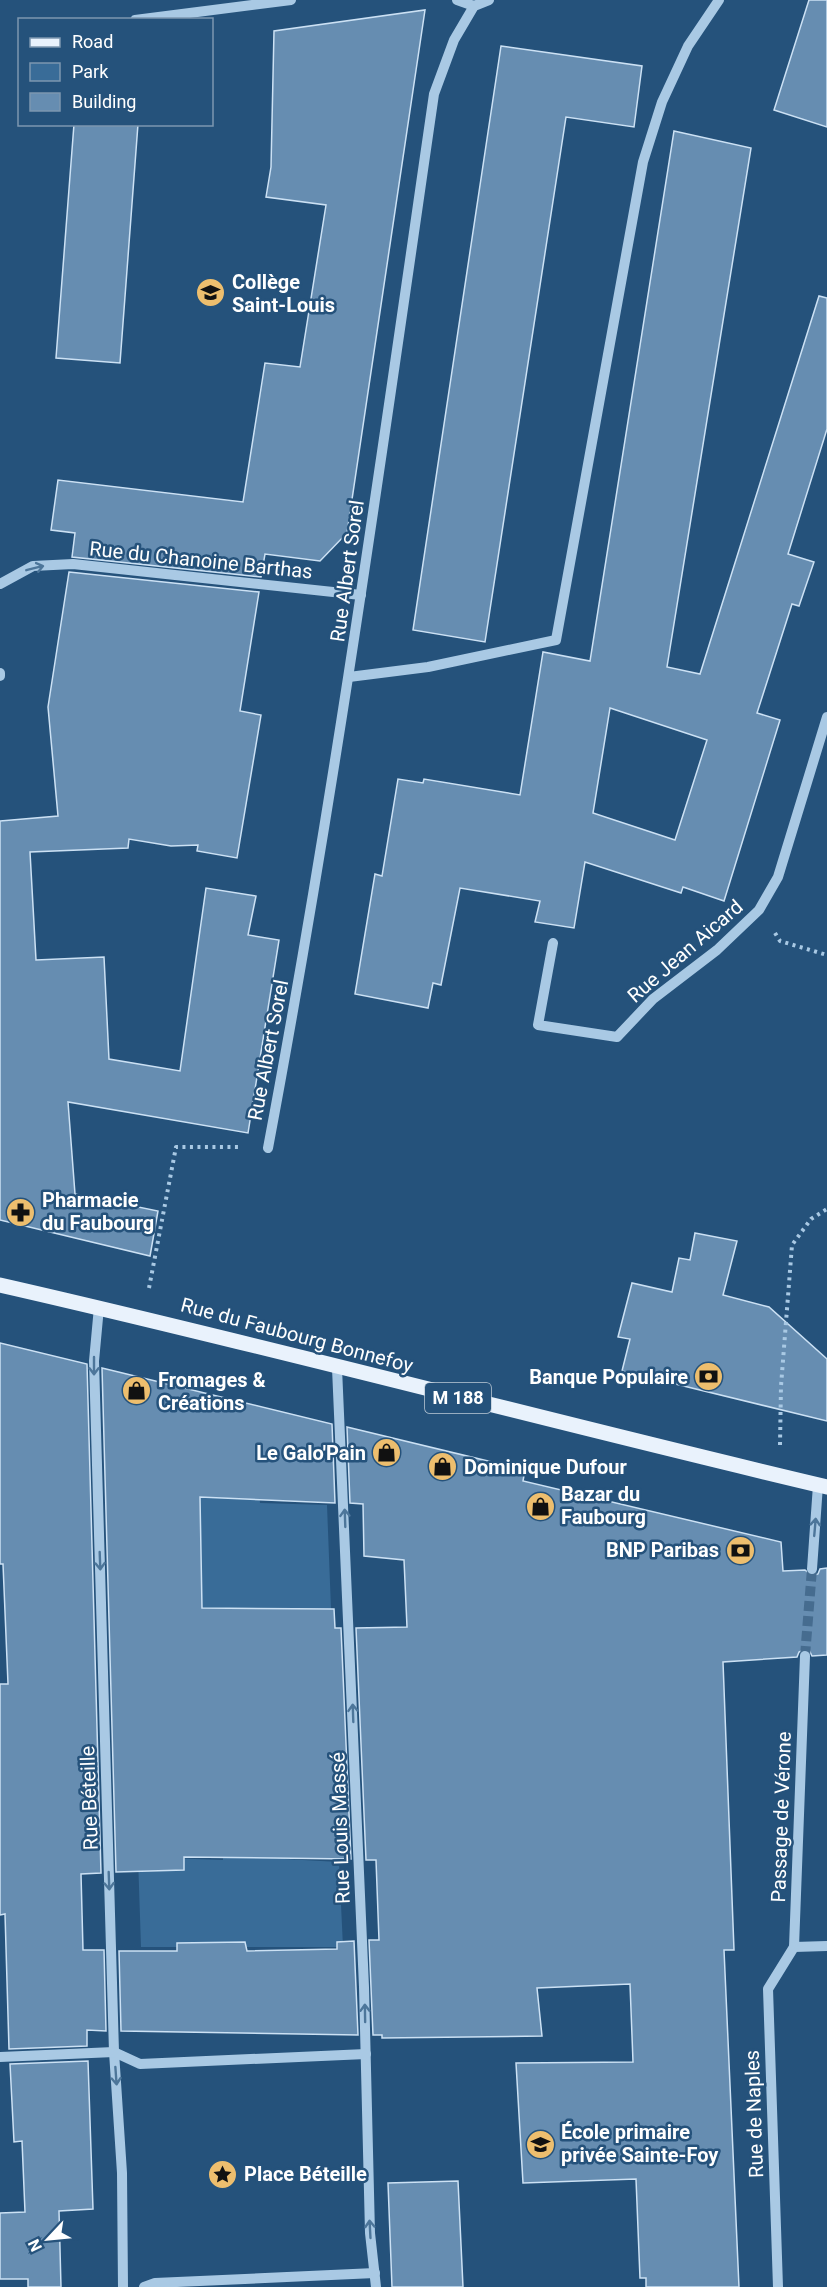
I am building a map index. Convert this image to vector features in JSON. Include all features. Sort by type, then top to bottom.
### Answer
[{"type":"main road","name":"Rue du Faubourg Bonnefoy","points":[[0,1285],[144,1317],[337,1368],[823,1486]]},
{"type":"street","points":[[151,18],[291,0]]},
{"type":"street","points":[[457,0],[474,6],[489,0]]},
{"type":"street","points":[[350,677],[428,667],[556,640],[643,162],[662,102],[688,46],[719,0]]},
{"type":"street","name":"Rue Albert Sorel","points":[[268,1148],[305,952],[350,677],[434,94],[454,40],[474,6]]},
{"type":"street","name":"Rue du Chanoine Barthas","points":[[0,584],[33,566],[74,564],[361,595]]},
{"type":"street","name":"Rue Jean Aicard","points":[[553,943],[538,1025],[617,1037],[653,999],[730,939],[759,910],[778,878],[827,717]]},
{"type":"street","name":"Rue Béteille","points":[[99,1307],[94,1361],[114,2052],[122,2174],[123,2287]]},
{"type":"street","name":"Rue Louis Massé","points":[[337,1368],[342,1425],[366,2054],[370,2233],[376,2287]]},
{"type":"street","points":[[812,1569],[823,1486]]},
{"type":"street","name":"Passage de Vérone","points":[[794,1947],[805,1656]]},
{"type":"street","points":[[794,1947],[827,1946]]},
{"type":"street","name":"Rue de Naples","points":[[778,2287],[768,1989],[794,1947]]},
{"type":"street","points":[[0,2057],[114,2052],[140,2064],[366,2054]]},
{"type":"street","points":[[144,2287],[155,2283],[375,2273]]},
{"type":"path","points":[[759,910],[780,941],[827,955]]},
{"type":"path","points":[[144,1317],[176,1146],[268,1148]]},
{"type":"path","points":[[780,1477],[781,1386],[792,1245],[810,1219],[827,1209]]},
{"type":"green space","points":[[258,1483],[260,1503],[327,1505],[331,1609],[228,1608],[182,1620],[179,1486]]},
{"type":"green space","points":[[221,1802],[283,1802],[285,1859],[339,1862],[343,1947],[141,1947],[138,1857],[223,1860]]},
{"type":"building","points":[[809,0],[827,0],[827,127],[774,110]]},
{"type":"building","points":[[425,10],[347,533],[320,561],[265,554],[261,577],[72,557],[75,533],[51,530],[58,480],[243,502],[265,363],[300,367],[326,205],[266,197],[271,167],[274,31]]},
{"type":"building","points":[[501,46],[642,66],[634,127],[566,117],[485,642],[413,630]]},
{"type":"building","points":[[74,126],[138,126],[120,363],[56,358]]},
{"type":"building","points":[[674,131],[751,148],[667,667],[700,674],[819,296],[827,298],[827,429],[788,554],[814,562],[799,606],[792,604],[757,713],[780,720],[724,901],[683,887],[681,893],[585,862],[574,928],[535,922],[540,901],[460,888],[441,985],[433,983],[428,1008],[355,994],[375,874],[382,876],[398,779],[423,783],[424,779],[520,795],[543,652],[590,661]],"holes":[[[610,708],[707,740],[675,840],[593,813]]]},
{"type":"building","points":[[69,572],[259,592],[240,711],[261,715],[237,858],[197,851],[198,845],[171,846],[129,839],[128,848],[30,852],[36,960],[104,957],[109,1059],[180,1071],[206,888],[256,896],[248,935],[279,940],[248,1133],[68,1102],[75,1194],[158,1211],[150,1256],[0,1220],[0,821],[58,816],[48,707]]},
{"type":"building","points":[[695,1233],[737,1241],[723,1295],[769,1307],[827,1359],[827,1421],[622,1371],[630,1339],[618,1337],[632,1283],[672,1292],[679,1258],[690,1260]]},
{"type":"building","points":[[0,1343],[87,1364],[101,1873],[81,1874],[83,1950],[104,1950],[106,2031],[87,2030],[87,2046],[9,2049],[5,1914],[0,1915],[0,1684],[8,1684],[3,1564],[0,1564]]},
{"type":"building","points":[[102,1368],[332,1424],[335,1503],[200,1497],[202,1608],[334,1609],[335,1628],[341,1628],[351,1859],[184,1857],[184,1870],[116,1872]]},
{"type":"building","points":[[347,1427],[525,1470],[523,1481],[781,1542],[783,1571],[805,1570],[812,1576],[818,1574],[820,1569],[827,1568],[827,1655],[812,1656],[809,1650],[805,1649],[799,1652],[797,1657],[723,1662],[734,1950],[724,1950],[739,2287],[646,2287],[646,2278],[640,2278],[636,2179],[523,2183],[516,2063],[633,2062],[630,1984],[537,1988],[542,2036],[382,2038],[382,2035],[373,2035],[369,1940],[379,1940],[376,1860],[366,1860],[356,1628],[407,1627],[404,1560],[364,1556],[363,1504],[350,1503]]},
{"type":"building","points":[[354,1941],[358,2035],[121,2031],[119,1951],[177,1951],[177,1943],[245,1942],[247,1951],[337,1949],[337,1942]]},
{"type":"building","points":[[88,2061],[93,2209],[59,2211],[61,2287],[28,2287],[28,2279],[0,2279],[0,2213],[25,2212],[22,2141],[14,2142],[10,2064]]},
{"type":"building","points":[[458,2181],[463,2287],[392,2287],[388,2183]]},
{"type":"tunnel","points":[[805,1656],[812,1569]]},
{"type":"place","name":"Collège Saint-Louis","points":[[211,293]]},
{"type":"place","name":"Pharmacie du Faubourg","points":[[21,1212]]},
{"type":"place","name":"Banque Populaire","points":[[709,1377]]},
{"type":"place","name":"Fromages & Créations","points":[[137,1391]]},
{"type":"place","name":"Le Galo'Pain","points":[[387,1453]]},
{"type":"place","name":"Dominique Dufour","points":[[443,1467]]},
{"type":"place","name":"Bazar du Faubourg","points":[[540,1506]]},
{"type":"place","name":"BNP Paribas","points":[[740,1550]]},
{"type":"place","name":"École primaire privée Sainte-Foy","points":[[540,2144]]},
{"type":"place","name":"Place Béteille","points":[[223,2174]]}]
